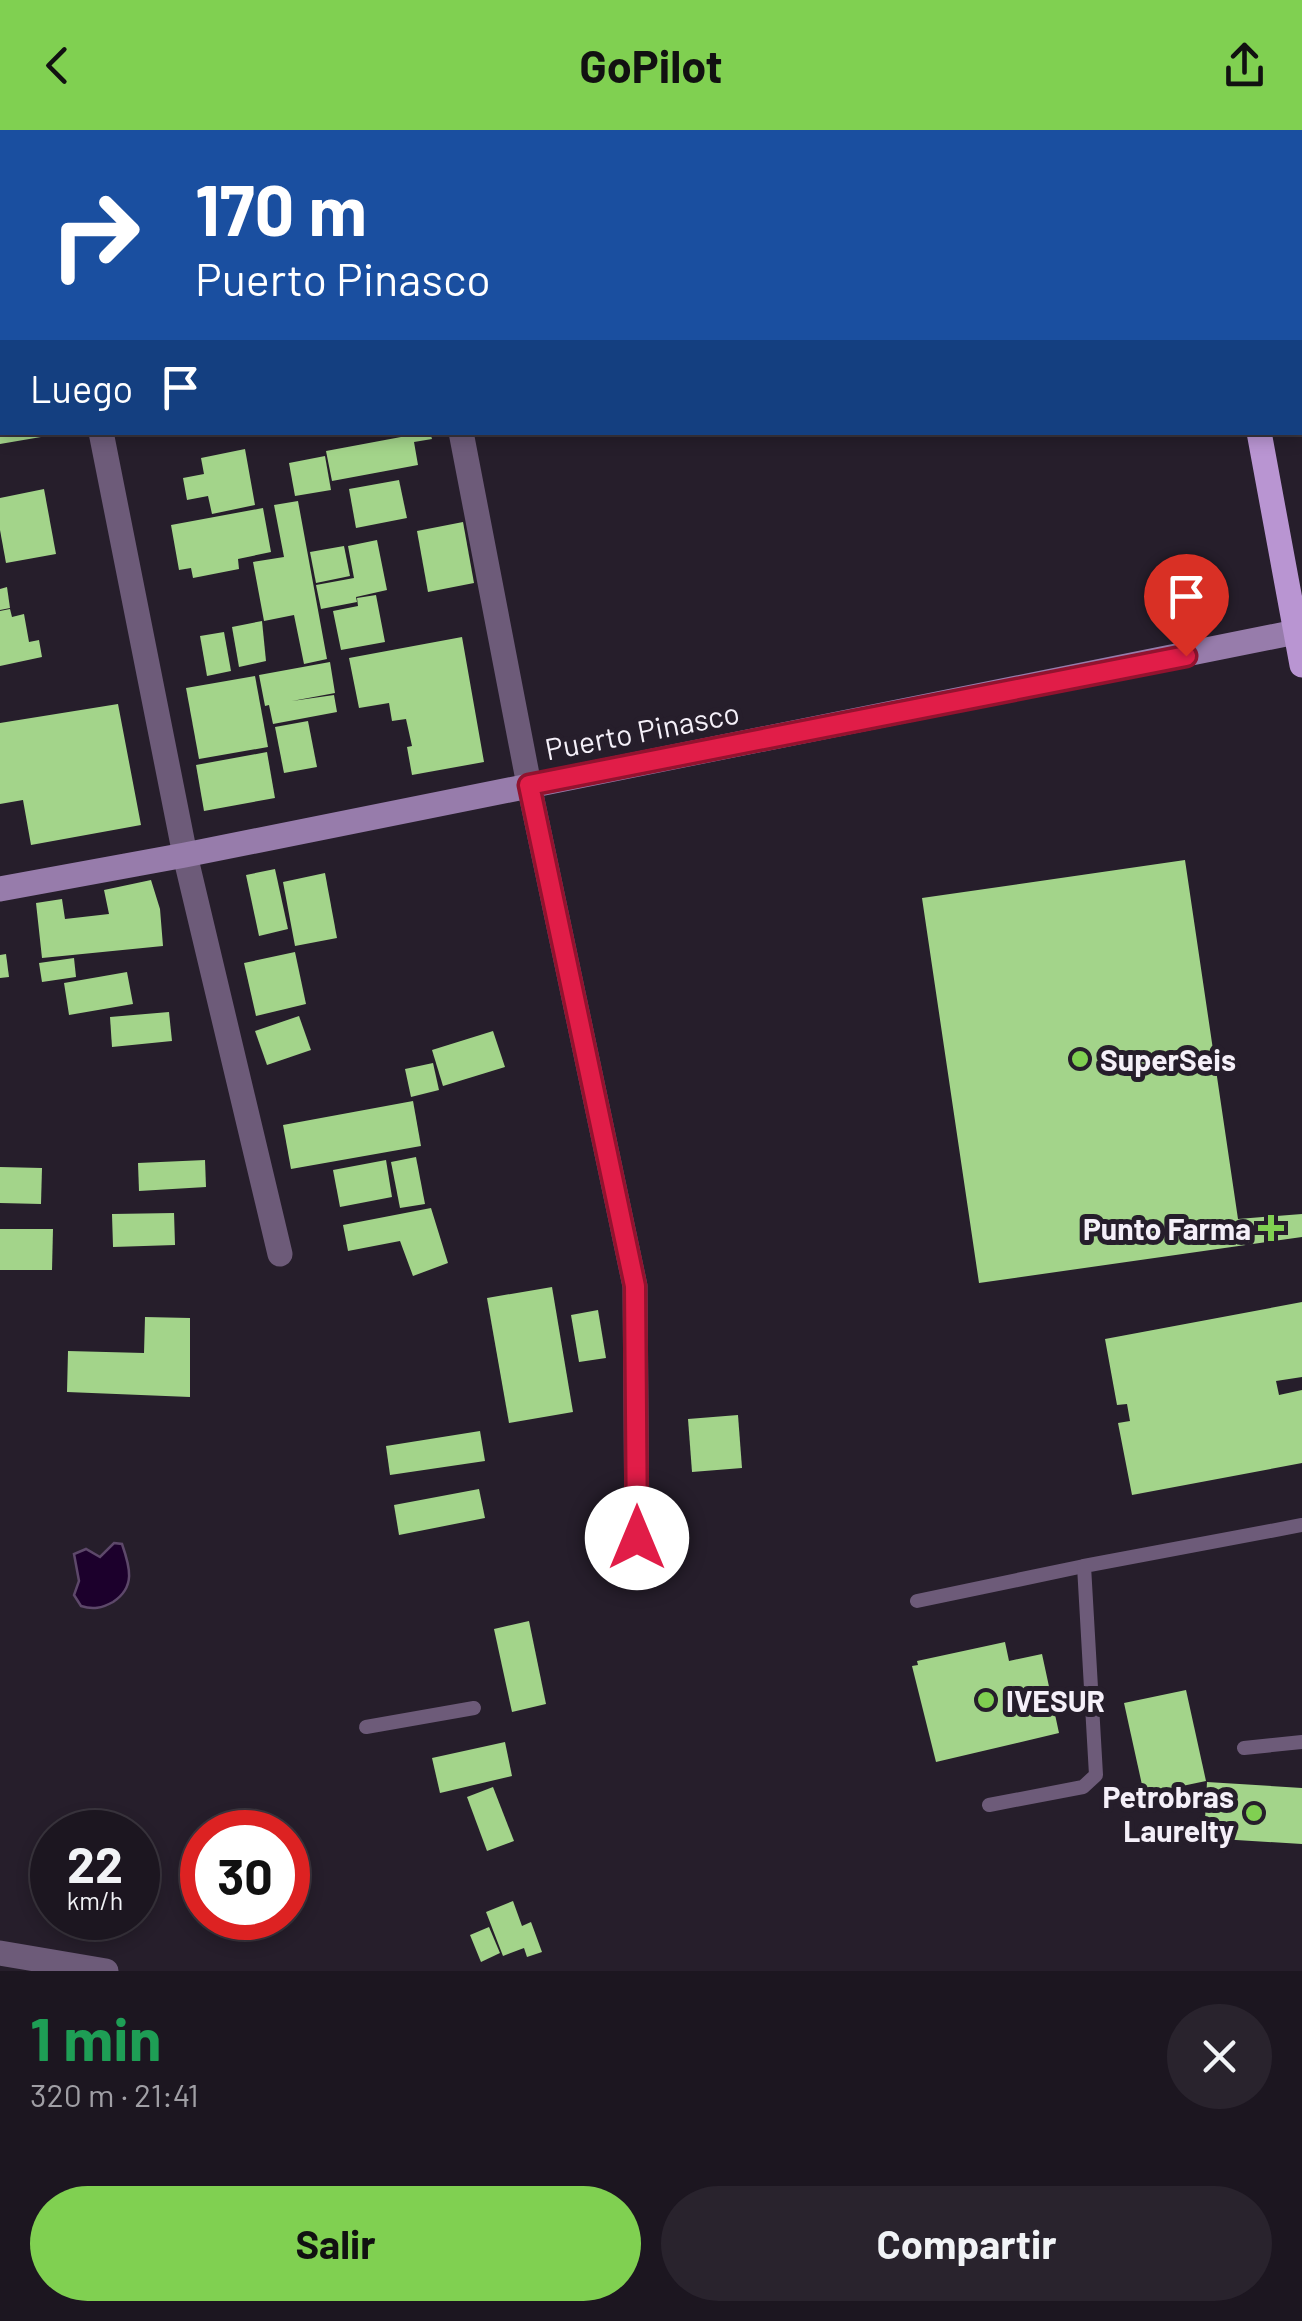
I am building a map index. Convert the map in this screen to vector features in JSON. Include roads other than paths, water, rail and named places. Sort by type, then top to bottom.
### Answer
[{"type":"main road","points":[[1260,435],[1302,665]]},
{"type":"street","points":[[102,435],[185,855],[280,1254]]},
{"type":"street","points":[[463,435],[529,785],[635,1286],[637,1538]]},
{"type":"street","name":"Puerto Pinasco","points":[[0,889],[1296,632]]},
{"type":"street","points":[[0,1953],[106,1971]]},
{"type":"lane","points":[[916,1601],[1302,1525]]},
{"type":"lane","points":[[990,1805],[1083,1787],[1096,1775],[1084,1566]]},
{"type":"lane","points":[[366,1727],[474,1708]]},
{"type":"lane","points":[[1244,1748],[1302,1742]]},
{"type":"place","name":"SuperSeis","points":[[1080,1059]]},
{"type":"place","name":"Punto Farma","points":[[1271,1228]]},
{"type":"place","name":"IVESUR","points":[[986,1700]]},
{"type":"place","name":"Petrobras Laurelty","points":[[1254,1813]]}]
